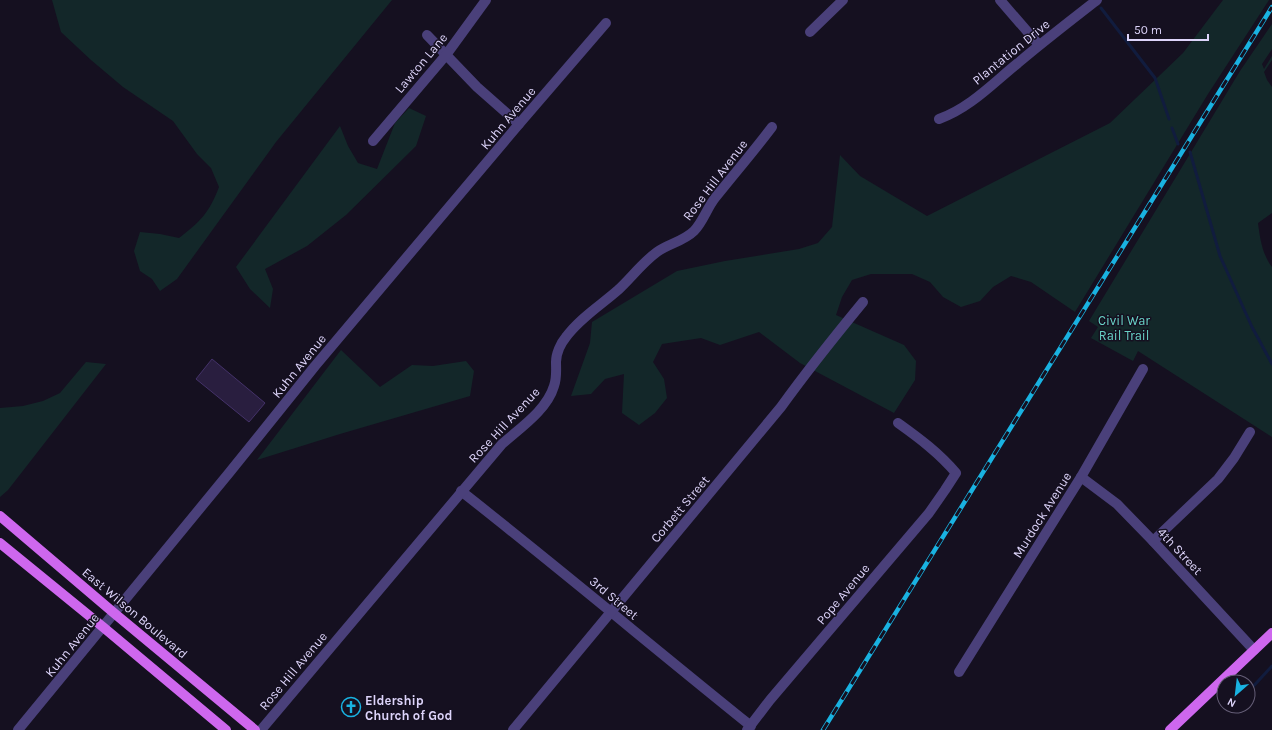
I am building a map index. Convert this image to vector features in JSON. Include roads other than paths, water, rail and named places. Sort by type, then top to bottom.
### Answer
[{"type":"main road","name":"East Wilson Boulevard","points":[[0,516],[255,730]]},
{"type":"main road","points":[[0,543],[226,730]]},
{"type":"main road","points":[[1170,730],[1272,633]]},
{"type":"street","name":"Lawton Lane","points":[[372,141],[446,55],[486,0]]},
{"type":"street","points":[[810,32],[844,0]]},
{"type":"street","points":[[1000,0],[1039,45]]},
{"type":"street","name":"Plantation Drive","points":[[939,119],[966,106],[1039,45],[1097,0]]},
{"type":"street","name":"Kuhn Avenue","points":[[18,730],[315,366],[606,23]]},
{"type":"street","points":[[427,35],[477,87],[519,124]]},
{"type":"street","name":"Rose Hill Avenue","points":[[261,730],[461,491],[502,444],[532,418],[542,407],[550,396],[554,386],[557,374],[557,355],[565,337],[575,326],[619,289],[647,260],[657,252],[684,238],[693,231],[700,223],[712,202],[772,127]]},
{"type":"street","name":"Corbett Street","points":[[513,730],[781,408],[825,348],[863,302]]},
{"type":"street","name":"Murdock Avenue","points":[[959,672],[1081,477],[1143,369]]},
{"type":"street","name":"Pope Avenue","points":[[749,728],[770,700],[929,513],[956,473],[930,447],[898,423]]},
{"type":"street","points":[[1153,541],[1218,479],[1234,458],[1250,432]]},
{"type":"street","name":"4th Street","points":[[1081,477],[1117,504],[1254,650]]},
{"type":"street","name":"3rd Street","points":[[461,491],[542,554],[749,728]]},
{"type":"waterway","points":[[1101,8],[1155,78],[1169,119]]},
{"type":"waterway","points":[[1172,128],[1178,144]]},
{"type":"waterway","points":[[1190,152],[1220,256],[1252,327],[1272,364]]},
{"type":"waterway","points":[[1256,683],[1272,666]]},
{"type":"railway","points":[[823,730],[1272,7]]},
{"type":"place","name":"Eldership Church of God","points":[[351,707]]},
{"type":"park label","name":"Civil War Rail Trail","points":[[1124,328]]}]
